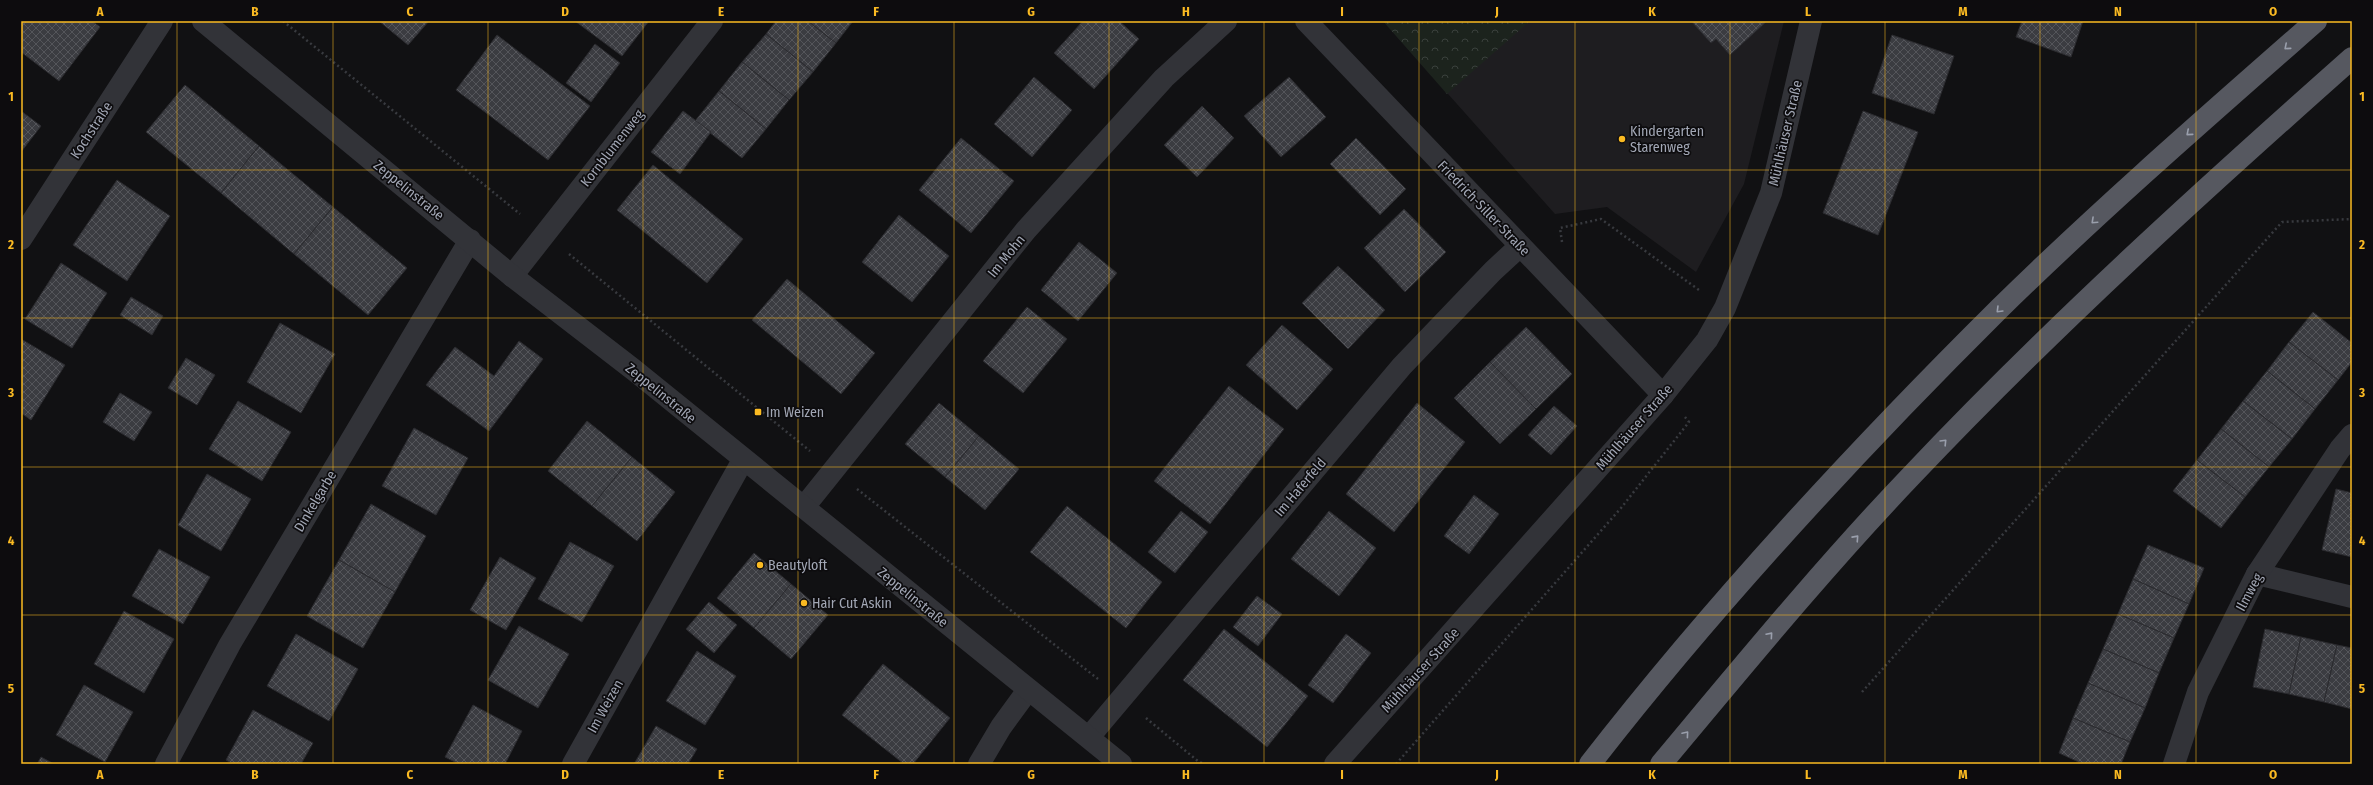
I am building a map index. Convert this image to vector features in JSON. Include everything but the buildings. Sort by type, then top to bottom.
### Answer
[{"type":"highway","points":[[1590,764],[1726,599],[1870,440],[2001,308],[2177,144],[2316,21]]},
{"type":"highway","points":[[1661,764],[1772,632],[1911,476],[2043,341],[2198,195],[2352,58]]},
{"type":"street","name":"Kochstraße","points":[[21,239],[162,21]]},
{"type":"street","name":"Kornblumenweg","points":[[512,276],[712,21]]},
{"type":"street","name":"Im Mohn","points":[[804,507],[1026,230],[1164,78],[1226,21]]},
{"type":"street","name":"Friedrich-Siller-Straße","points":[[1306,21],[1663,395]]},
{"type":"street","name":"Mühlhäuser Straße","points":[[1335,764],[1663,395],[1706,340],[1725,308],[1771,194],[1811,21]]},
{"type":"street","name":"Zeppelinstraße","points":[[212,24],[512,276],[634,370],[743,460],[804,507],[1121,764]]},
{"type":"street","name":"Dinkelgarbe","points":[[166,764],[230,644],[470,240]]},
{"type":"street","name":"Im Haferfeld","points":[[1089,737],[1402,366],[1493,271],[1520,246]]},
{"type":"street","name":"Ilmweg","points":[[2174,764],[2198,692],[2258,574],[2340,449],[2352,436]]},
{"type":"street","name":"Im Weizen","points":[[572,764],[743,460]]},
{"type":"street","points":[[2258,574],[2352,598]]},
{"type":"street","points":[[979,764],[1001,727],[1028,690]]},
{"type":"path","points":[[1560,228],[1602,219],[1725,308]]},
{"type":"path","points":[[1862,692],[2282,222],[2352,219]]},
{"type":"path","points":[[1396,764],[1621,508],[1682,432],[1689,422],[1663,395]]},
{"type":"path","points":[[833,469],[1122,698],[1198,763],[1205,764]]},
{"type":"shaded area","name":"Kindergarten Starenweg","points":[[1383,21],[1784,21],[1744,184],[1696,272],[1607,207],[1555,214]]},
{"type":"green space","points":[[1383,21],[1530,21],[1447,94]]},
{"type":"place","name":"Kindergarten Starenweg","points":[[1622,139]]},
{"type":"place","name":"Im Weizen","points":[[758,412]]},
{"type":"place","name":"Beautyloft","points":[[760,565]]},
{"type":"place","name":"Hair Cut Askin","points":[[804,603]]}]
